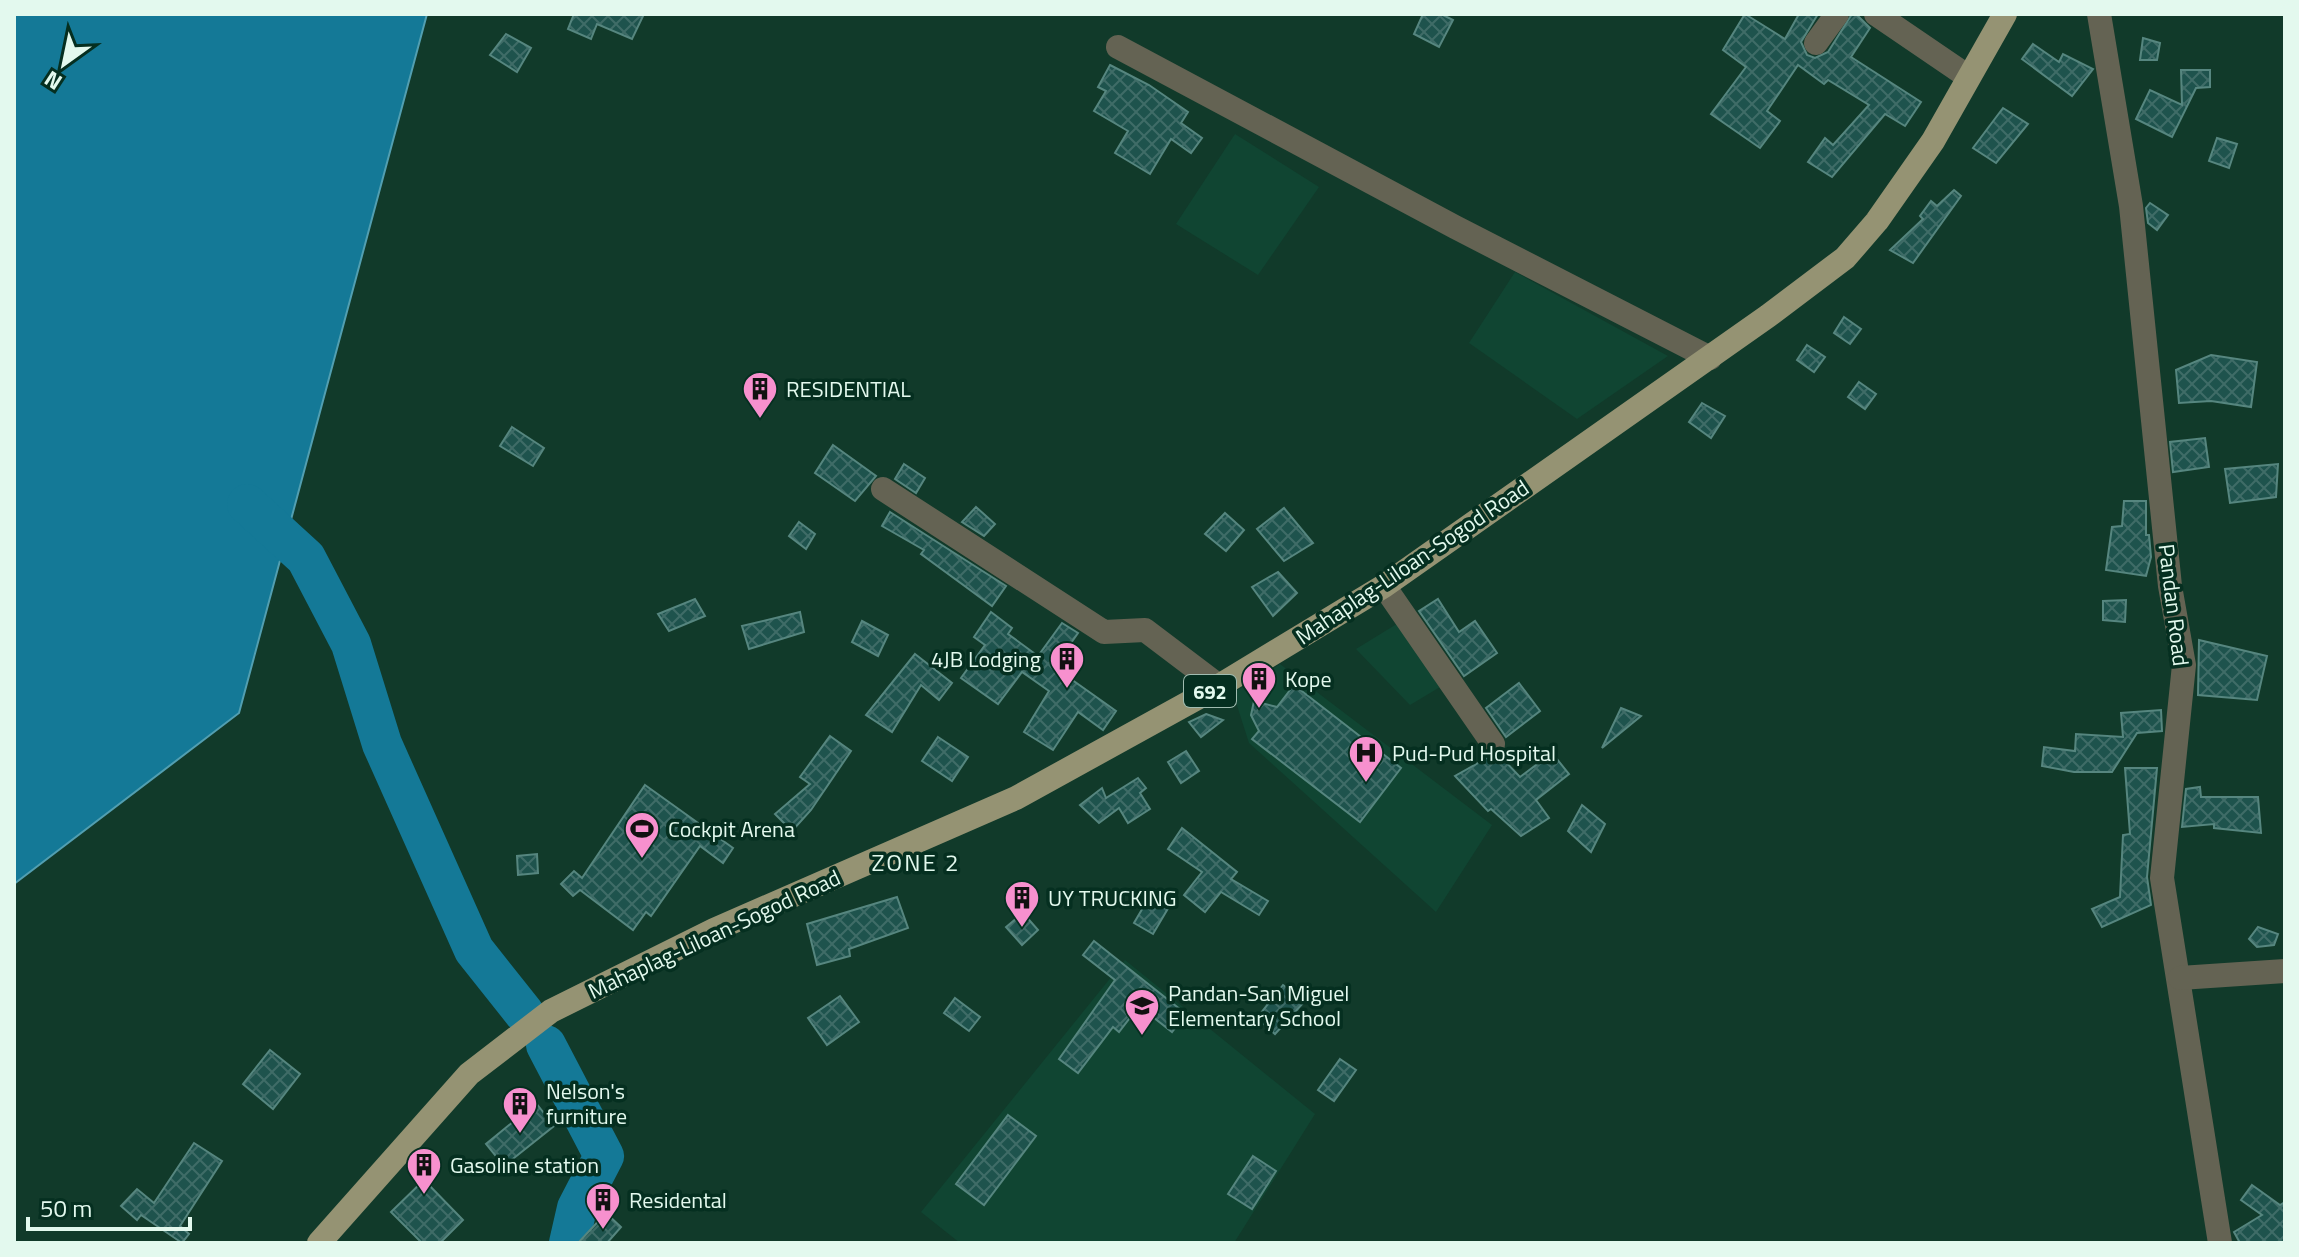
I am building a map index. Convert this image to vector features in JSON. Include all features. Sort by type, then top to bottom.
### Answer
[{"type":"main road","name":"Mahaplag-Liloan-Sogod Road","points":[[319,1243],[469,1074],[551,1011],[714,930],[1016,798],[1219,686],[1384,586],[1710,358],[1845,258],[1877,221],[1933,141],[1967,76],[2005,14]]},
{"type":"street","points":[[1816,43],[1837,14]]},
{"type":"street","points":[[1876,14],[1967,76]]},
{"type":"street","name":"Pandan Road","points":[[2099,14],[2131,206],[2170,586],[2184,665],[2162,878],[2220,1243]]},
{"type":"street","points":[[1118,47],[1469,235],[1710,358]]},
{"type":"street","points":[[883,489],[1104,632],[1145,630],[1219,686]]},
{"type":"street","points":[[1384,586],[1493,744]]},
{"type":"street","points":[[2180,978],[2285,971]]},
{"type":"shaded area","points":[[1235,134],[1319,187],[1258,275],[1176,224]]},
{"type":"shaded area","points":[[1515,272],[1668,356],[1577,419],[1469,343]]},
{"type":"shaded area","points":[[1400,622],[1445,684],[1410,705],[1356,649]]},
{"type":"shaded area","name":"Pud-Pud Hospital","points":[[1280,664],[1492,825],[1436,912],[1249,743],[1233,693]]},
{"type":"shaded area","name":"Pandan-San Miguel Elementary School","points":[[1125,960],[1315,1114],[1234,1243],[960,1243],[921,1212]]},
{"type":"water","points":[[14,14],[427,14],[239,713],[14,884]]},
{"type":"building","points":[[574,14],[644,14],[632,39],[597,24],[591,39],[568,29]]},
{"type":"building","points":[[1423,14],[1441,14],[1453,20],[1439,47],[1414,34]]},
{"type":"building","points":[[1745,14],[1785,39],[1799,14],[1818,14],[1801,42],[1807,55],[1815,58],[1828,52],[1852,14],[1856,14],[1870,28],[1851,57],[1921,102],[1905,126],[1885,114],[1832,177],[1808,162],[1825,138],[1833,145],[1869,105],[1828,80],[1824,84],[1798,65],[1767,111],[1780,121],[1760,148],[1711,114],[1746,67],[1723,50]]},
{"type":"building","points":[[506,34],[531,48],[517,72],[490,55]]},
{"type":"building","points":[[2143,38],[2160,43],[2157,60],[2140,60]]},
{"type":"building","points":[[2033,44],[2059,62],[2063,54],[2093,69],[2072,96],[2022,59]]},
{"type":"building","points":[[1110,65],[1149,85],[1188,112],[1181,123],[1202,138],[1191,153],[1171,139],[1150,174],[1115,153],[1128,131],[1094,111],[1106,91],[1098,87]]},
{"type":"building","points":[[2181,70],[2210,70],[2210,87],[2196,88],[2172,137],[2136,119],[2150,90],[2182,105]]},
{"type":"building","points":[[2003,108],[2028,124],[1996,163],[1973,148]]},
{"type":"building","points":[[2217,138],[2237,144],[2229,168],[2209,161]]},
{"type":"building","points":[[1954,190],[1961,196],[1913,263],[1890,250],[1923,219],[1920,216],[1931,201],[1937,206]]},
{"type":"building","points":[[2150,203],[2168,215],[2157,230],[2148,223],[2146,208]]},
{"type":"building","points":[[1844,317],[1861,329],[1850,344],[1834,333]]},
{"type":"building","points":[[1807,345],[1825,357],[1814,372],[1797,360]]},
{"type":"building","points":[[2211,355],[2257,362],[2251,407],[2211,401],[2179,403],[2176,370]]},
{"type":"building","points":[[1859,382],[1876,394],[1865,409],[1848,397]]},
{"type":"building","points":[[1702,403],[1725,416],[1711,438],[1689,422]]},
{"type":"building","points":[[512,427],[544,448],[533,466],[500,446]]},
{"type":"building","points":[[2205,438],[2209,467],[2173,472],[2170,442]]},
{"type":"building","points":[[833,445],[876,476],[855,501],[815,473]]},
{"type":"building","points":[[904,464],[925,478],[916,493],[895,479]]},
{"type":"building","points":[[2278,464],[2276,497],[2230,503],[2225,469]]},
{"type":"building","points":[[2124,501],[2146,501],[2146,535],[2149,535],[2151,557],[2146,576],[2106,570],[2112,527],[2122,526]]},
{"type":"building","points":[[976,507],[995,524],[984,536],[962,522]]},
{"type":"building","points":[[1284,508],[1313,543],[1284,561],[1257,529]]},
{"type":"building","points":[[890,512],[1006,586],[992,606],[921,554],[924,550],[882,526]]},
{"type":"building","points":[[1225,513],[1244,530],[1226,551],[1205,534]]},
{"type":"building","points":[[799,522],[815,534],[806,549],[789,536]]},
{"type":"building","points":[[1278,572],[1297,593],[1273,616],[1252,587]]},
{"type":"building","points":[[695,599],[705,616],[669,631],[658,614]]},
{"type":"building","points":[[1438,599],[1459,632],[1475,621],[1497,653],[1464,676],[1419,611]]},
{"type":"building","points":[[2126,600],[2125,622],[2103,620],[2103,601]]},
{"type":"building","points":[[800,612],[804,632],[749,649],[742,626]]},
{"type":"building","points":[[991,612],[1012,628],[1008,634],[1038,656],[1062,623],[1078,633],[1054,667],[1116,711],[1103,730],[1078,712],[1053,750],[1024,732],[1049,691],[1022,672],[998,704],[961,678],[985,645],[974,637]]},
{"type":"building","points":[[862,621],[888,635],[878,656],[852,642]]},
{"type":"building","points":[[2199,640],[2267,656],[2257,700],[2198,695]]},
{"type":"building","points":[[915,654],[952,683],[939,700],[921,685],[892,732],[866,715]]},
{"type":"building","points":[[1519,683],[1540,711],[1506,737],[1486,708]]},
{"type":"building","points":[[1294,685],[1401,768],[1360,822],[1252,739],[1259,731],[1251,715],[1254,701],[1277,707]]},
{"type":"building","points":[[1621,708],[1641,716],[1602,748]]},
{"type":"building","points":[[2161,710],[2162,731],[2137,733],[2112,772],[2074,772],[2042,766],[2044,747],[2075,751],[2076,734],[2123,737],[2121,713]]},
{"type":"building","points":[[1206,714],[1223,720],[1201,737],[1189,722]]},
{"type":"building","points":[[830,736],[851,751],[811,810],[792,831],[775,814],[810,784],[800,777]]},
{"type":"building","points":[[938,737],[968,757],[952,781],[922,761]]},
{"type":"building","points":[[1186,751],[1199,771],[1181,783],[1168,762]]},
{"type":"building","points":[[1552,753],[1569,774],[1536,800],[1549,818],[1521,836],[1491,809],[1488,811],[1455,776],[1487,758],[1501,757],[1520,777]]},
{"type":"building","points":[[2125,768],[2157,768],[2147,877],[2151,905],[2102,927],[2092,909],[2120,897],[2123,835],[2130,834]]},
{"type":"building","points":[[1138,778],[1146,788],[1140,793],[1150,809],[1128,823],[1119,808],[1099,823],[1080,805],[1102,788],[1106,798]]},
{"type":"building","name":"Cockpit Arena","points":[[645,785],[733,848],[723,863],[700,846],[651,916],[646,912],[633,930],[580,890],[573,896],[561,884],[574,871],[582,878]]},
{"type":"building","points":[[2200,787],[2201,797],[2258,797],[2261,833],[2214,828],[2214,824],[2182,827],[2186,789]]},
{"type":"building","points":[[1582,805],[1605,824],[1591,852],[1568,831]]},
{"type":"building","points":[[1182,828],[1237,872],[1231,879],[1268,901],[1259,915],[1221,892],[1205,912],[1184,895],[1202,872],[1168,849]]},
{"type":"building","points":[[537,854],[538,873],[518,875],[517,856]]},
{"type":"building","points":[[1151,894],[1170,905],[1153,934],[1134,923]]},
{"type":"building","points":[[897,897],[908,928],[849,949],[850,956],[817,965],[807,924]]},
{"type":"building","name":"UY TRUCKING","points":[[1023,913],[1038,930],[1022,945],[1006,927]]},
{"type":"building","points":[[2258,927],[2278,934],[2274,945],[2257,947],[2249,939]]},
{"type":"building","points":[[1094,941],[1186,1014],[1172,1032],[1139,1006],[1119,1032],[1113,1027],[1078,1073],[1059,1059],[1115,980],[1083,955]]},
{"type":"building","points":[[1283,985],[1305,1001],[1275,1034],[1257,1018]]},
{"type":"building","points":[[840,996],[859,1022],[827,1045],[808,1018]]},
{"type":"building","points":[[955,998],[980,1017],[969,1031],[944,1013]]},
{"type":"building","points":[[270,1050],[300,1074],[273,1109],[243,1084]]},
{"type":"building","points":[[1340,1059],[1356,1070],[1334,1101],[1318,1090]]},
{"type":"building","name":"Nelson's furniture","points":[[536,1103],[554,1126],[504,1166],[486,1144]]},
{"type":"building","points":[[1008,1115],[1036,1136],[984,1205],[956,1184]]},
{"type":"building","points":[[194,1143],[222,1161],[180,1226],[189,1234],[182,1243],[141,1215],[137,1220],[121,1206],[137,1189],[154,1203]]},
{"type":"building","points":[[1253,1156],[1276,1171],[1252,1209],[1228,1194]]},
{"type":"building","name":"Gasoline station","points":[[424,1180],[463,1220],[440,1243],[422,1243],[391,1212]]},
{"type":"building","points":[[2252,1185],[2280,1205],[2285,1202],[2285,1243],[2240,1243],[2234,1232],[2262,1215],[2241,1200]]},
{"type":"building","name":"Residental","points":[[606,1213],[621,1227],[607,1243],[578,1243]]},
{"type":"waterway","points":[[247,504],[306,558],[351,644],[382,744],[474,950],[524,1013]]},
{"type":"waterway","points":[[546,1045],[604,1156],[577,1208],[569,1243]]},
{"type":"place","name":"RESIDENTIAL","points":[[760,420]]},
{"type":"place","name":"4JB Lodging","points":[[1067,690]]},
{"type":"place","name":"Kope","points":[[1259,710]]},
{"type":"place","name":"Pud-Pud Hospital","points":[[1366,784]]},
{"type":"place","name":"Cockpit Arena","points":[[642,860]]},
{"type":"place","name":"UY TRUCKING","points":[[1022,929]]},
{"type":"place","name":"Pandan-San Miguel Elementary School","points":[[1142,1037]]},
{"type":"place","name":"Nelson's furniture","points":[[520,1135]]},
{"type":"place","name":"Gasoline station","points":[[424,1196]]},
{"type":"place","name":"Residental","points":[[603,1231]]},
{"type":"district","name":"ZONE 2","points":[[916,862]]}]
